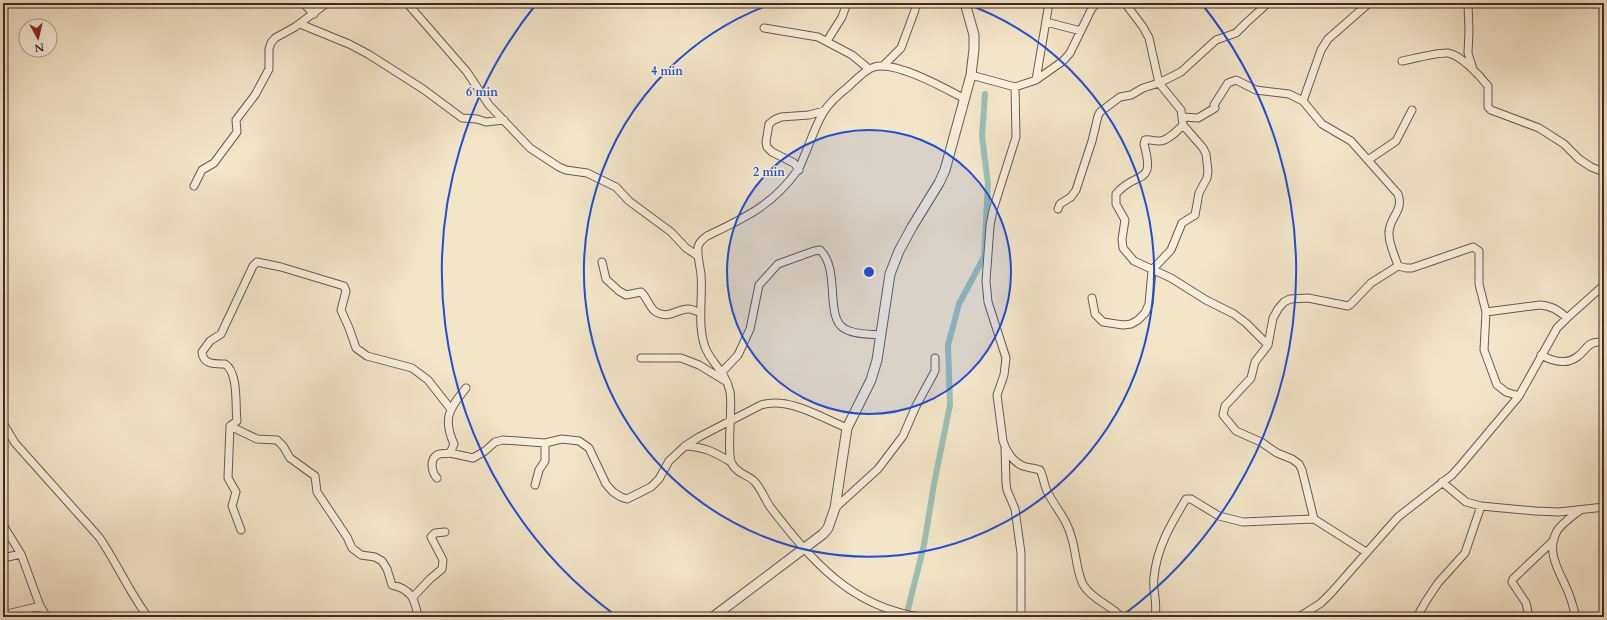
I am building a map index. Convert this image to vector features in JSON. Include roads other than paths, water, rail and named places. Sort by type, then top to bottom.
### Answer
[{"type":"street","points":[[303,3],[314,14]]},
{"type":"street","points":[[194,186],[202,170],[214,163],[237,132],[236,120],[255,95],[269,69],[269,49],[271,43],[275,38],[314,14],[326,3]]},
{"type":"street","points":[[407,3],[468,72],[489,105],[530,148],[552,163],[566,170],[587,173],[616,187],[629,201],[670,232],[686,248],[698,256]]},
{"type":"street","points":[[827,41],[842,17],[847,3]]},
{"type":"street","points":[[884,65],[901,48],[915,10],[916,3]]},
{"type":"street","points":[[713,617],[775,569],[805,549],[828,528],[835,508],[847,428],[874,371],[882,335],[890,274],[909,233],[939,183],[945,170],[971,75],[974,36],[965,3]]},
{"type":"street","points":[[1036,80],[1049,3]]},
{"type":"street","points":[[1092,298],[1095,314],[1098,319],[1103,322],[1123,325],[1131,324],[1145,313],[1149,304],[1152,270],[1171,250],[1182,223],[1195,215],[1199,194],[1207,178],[1208,171],[1206,154],[1203,148],[1183,125],[1183,118],[1180,110],[1159,83],[1149,38],[1143,27],[1125,3]]},
{"type":"street","points":[[1058,209],[1060,204],[1070,197],[1076,190],[1100,112],[1120,97],[1131,95],[1143,88],[1159,83],[1181,72],[1216,40],[1236,33],[1268,3]]},
{"type":"street","points":[[1303,101],[1321,50],[1328,39],[1369,3]]},
{"type":"street","points":[[1468,3],[1468,53],[1473,69]]},
{"type":"street","points":[[971,75],[1016,87],[1036,80],[1062,61],[1070,53],[1094,5]]},
{"type":"street","points":[[1046,22],[1081,31]]},
{"type":"street","points":[[300,24],[349,44],[368,54],[423,89],[462,118],[477,119],[486,122],[504,120]]},
{"type":"street","points":[[764,28],[812,35],[827,41],[852,55],[869,69]]},
{"type":"street","points":[[1402,60],[1443,53],[1455,55],[1473,69],[1488,86],[1488,107],[1491,110],[1540,128],[1564,144],[1579,160],[1604,172]]},
{"type":"street","points":[[731,462],[730,398],[727,382],[706,348],[702,332],[701,275],[698,256],[698,246],[701,241],[707,236],[753,214],[784,188],[799,170],[813,133],[824,111],[837,96],[869,69],[884,65],[924,78],[964,99]]},
{"type":"street","points":[[1183,118],[1198,118],[1215,108],[1214,105],[1228,83],[1236,80],[1256,90],[1289,94],[1303,101],[1322,124],[1345,136],[1398,194],[1401,205],[1389,229],[1398,266]]},
{"type":"street","points":[[999,617],[1022,617],[1021,553],[1016,509],[1007,490],[1006,484],[1005,448],[997,395],[1004,375],[1006,358],[988,302],[986,281],[990,226],[993,210],[1016,137],[1016,87]]},
{"type":"street","points":[[1368,160],[1396,140],[1412,110]]},
{"type":"street","points":[[799,170],[794,163],[772,152],[768,147],[766,142],[769,124],[781,117],[809,115],[824,111]]},
{"type":"street","points":[[1183,125],[1162,141],[1157,142],[1149,139],[1145,140],[1144,144],[1148,167],[1147,172],[1144,176],[1120,189],[1116,194],[1116,204],[1125,220],[1122,239],[1124,248],[1134,262],[1170,278],[1206,300],[1234,314],[1246,323],[1268,345]]},
{"type":"street","points":[[1314,519],[1302,470],[1299,464],[1261,442],[1236,431],[1223,415],[1225,406],[1250,378],[1255,362],[1268,345],[1273,318],[1284,302],[1290,299],[1308,298],[1348,306],[1371,283],[1398,266],[1412,268],[1473,247],[1476,248],[1479,251],[1480,290],[1486,312],[1484,350],[1497,385],[1506,392],[1519,396]]},
{"type":"street","points":[[722,372],[738,355],[750,329],[759,285],[778,264],[814,251],[820,250],[827,258],[833,282],[832,298],[834,310],[840,325],[853,332],[882,335]]},
{"type":"street","points":[[230,426],[237,421],[236,388],[231,371],[226,364],[210,363],[206,361],[202,358],[202,352],[210,341],[221,334],[254,263],[257,262],[281,267],[344,286],[346,291],[341,310],[350,328],[356,348],[367,356],[412,368],[428,380],[450,408]]},
{"type":"street","points":[[602,262],[606,279],[610,283],[626,295],[641,292],[646,296],[653,311],[656,313],[670,315],[688,309],[701,313]]},
{"type":"street","points":[[1299,617],[1321,603],[1331,593],[1398,517],[1461,465],[1519,396],[1557,328],[1604,285]]},
{"type":"street","points":[[1486,312],[1549,306],[1558,310],[1567,318]]},
{"type":"street","points":[[1541,356],[1554,362],[1567,361],[1577,357],[1587,346],[1598,342],[1604,342]]},
{"type":"street","points":[[641,358],[681,358],[700,365],[727,382]]},
{"type":"street","points":[[835,508],[878,469],[903,436],[916,406],[935,371],[935,358]]},
{"type":"street","points":[[450,453],[454,444],[449,427],[450,408],[466,388]]},
{"type":"street","points":[[437,478],[433,474],[432,469],[435,457],[438,454],[450,453],[473,458],[485,452],[494,442],[499,440],[545,443],[562,439],[579,441],[586,445],[594,455],[606,484],[613,492],[627,499],[651,487],[674,454],[699,437],[730,422],[752,408],[769,403],[784,403],[847,428]]},
{"type":"street","points":[[3,423],[14,443],[99,537],[128,588],[148,617]]},
{"type":"street","points":[[230,426],[228,478],[236,492],[232,506],[241,530]]},
{"type":"street","points":[[230,426],[257,439],[271,439],[281,443],[290,458],[315,476],[316,492],[354,552],[367,557],[379,559],[387,569],[392,585],[406,589],[413,597],[418,617]]},
{"type":"street","points":[[535,485],[539,470],[545,461],[545,443]]},
{"type":"street","points":[[685,446],[700,447],[711,450],[731,462],[739,473],[756,483],[770,508],[805,549],[830,576],[849,590],[868,601],[893,610],[921,617]]},
{"type":"street","points":[[1005,448],[1013,458],[1024,467],[1040,470],[1048,493],[1061,511],[1068,526],[1082,582],[1097,600],[1121,617]]},
{"type":"street","points":[[1442,482],[1466,502],[1481,506],[1535,511],[1580,510],[1604,507]]},
{"type":"street","points":[[1155,617],[1157,600],[1154,577],[1159,552],[1164,538],[1186,499],[1191,499],[1219,516],[1243,522],[1314,519],[1366,552]]},
{"type":"street","points":[[1417,617],[1438,583],[1465,553],[1481,506]]},
{"type":"street","points":[[1576,617],[1567,588],[1552,552],[1554,540],[1558,530],[1580,510]]},
{"type":"street","points":[[3,525],[21,554],[40,606],[47,617]]},
{"type":"street","points":[[413,597],[442,569],[443,560],[431,537],[436,533],[445,532]]},
{"type":"street","points":[[1529,617],[1526,603],[1512,582],[1554,540]]},
{"type":"street","points":[[3,558],[21,554]]},
{"type":"street","points":[[3,615],[40,606]]},
{"type":"street","points":[[886,617],[893,610]]},
{"type":"waterway","points":[[906,617],[924,545],[934,484],[950,405],[948,345],[959,304],[984,257],[988,184],[982,136],[985,94]]}]
